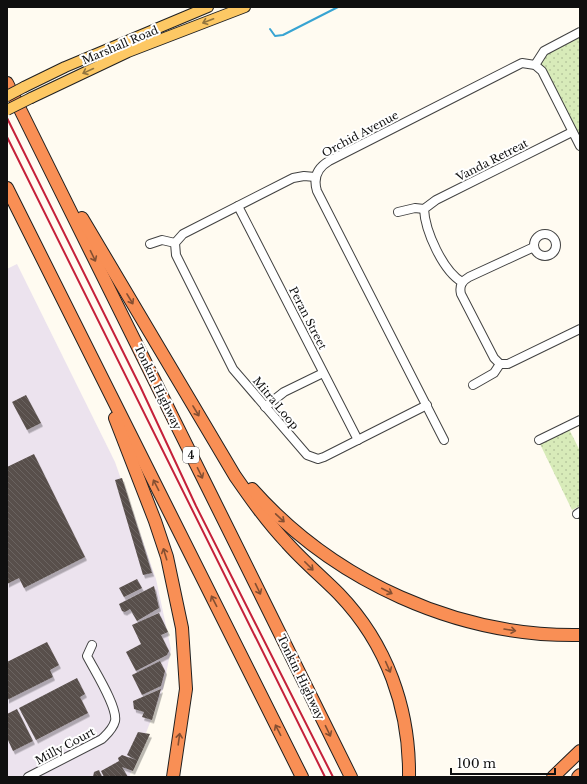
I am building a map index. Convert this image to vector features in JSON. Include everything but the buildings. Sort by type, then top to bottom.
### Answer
[{"type":"highway","name":"Tonkin Highway","points":[[7,83],[351,777]]},
{"type":"highway","points":[[32,133],[234,476],[287,544],[354,611],[380,649],[398,692],[404,714],[408,737],[409,777]]},
{"type":"highway","points":[[7,188],[111,408],[155,521],[167,557],[182,628],[186,665],[186,689],[173,777]]},
{"type":"highway","points":[[7,188],[302,777]]},
{"type":"highway","points":[[210,434],[242,478],[280,518],[322,552],[368,581],[418,605],[470,621],[523,632],[580,635]]},
{"type":"highway","points":[[553,777],[580,751]]},
{"type":"main road","name":"Marshall Road","points":[[7,96],[65,67],[208,7]]},
{"type":"main road","name":"Marshall Road","points":[[7,110],[128,52],[244,7]]},
{"type":"street","points":[[580,32],[544,51],[535,65],[542,71],[580,146]]},
{"type":"street","name":"Orchid Avenue","points":[[315,177],[324,164],[336,157],[522,63],[535,65]]},
{"type":"street","name":"Vanda Retreat","points":[[398,212],[415,208],[424,209],[436,200],[572,132]]},
{"type":"street","points":[[150,244],[162,240],[175,243],[183,234],[293,178],[304,176],[315,177],[318,191],[444,440]]},
{"type":"street","name":"Peran Street","points":[[238,206],[358,440]]},
{"type":"street","points":[[424,209],[428,230],[447,268],[452,275],[462,282]]},
{"type":"street","name":"Mitra Loop","points":[[175,243],[176,255],[227,357],[240,378],[302,450],[312,458],[324,457],[427,405]]},
{"type":"street","points":[[500,364],[494,358],[461,294],[460,290],[462,282],[469,277],[534,247]]},
{"type":"street","points":[[473,384],[494,373],[500,364],[513,362],[580,329]]},
{"type":"street","points":[[265,407],[284,392],[323,372]]},
{"type":"street","points":[[539,440],[580,420]]},
{"type":"street","name":"Milly Court","points":[[28,777],[102,739],[110,731],[115,721],[115,710],[87,656],[92,645]]},
{"type":"shaded area","points":[[17,264],[115,462],[156,579],[171,649],[163,689],[129,777],[7,777],[7,269]]},
{"type":"green space","points":[[580,33],[580,146],[539,67],[540,57]]},
{"type":"green space","points":[[569,429],[580,451],[580,506],[572,510],[540,444]]},
{"type":"waterway","points":[[270,29],[275,36],[283,35],[338,7]]},
{"type":"railway","points":[[7,118],[140,386],[196,506],[333,777]]},
{"type":"railway","points":[[7,137],[325,777]]}]
